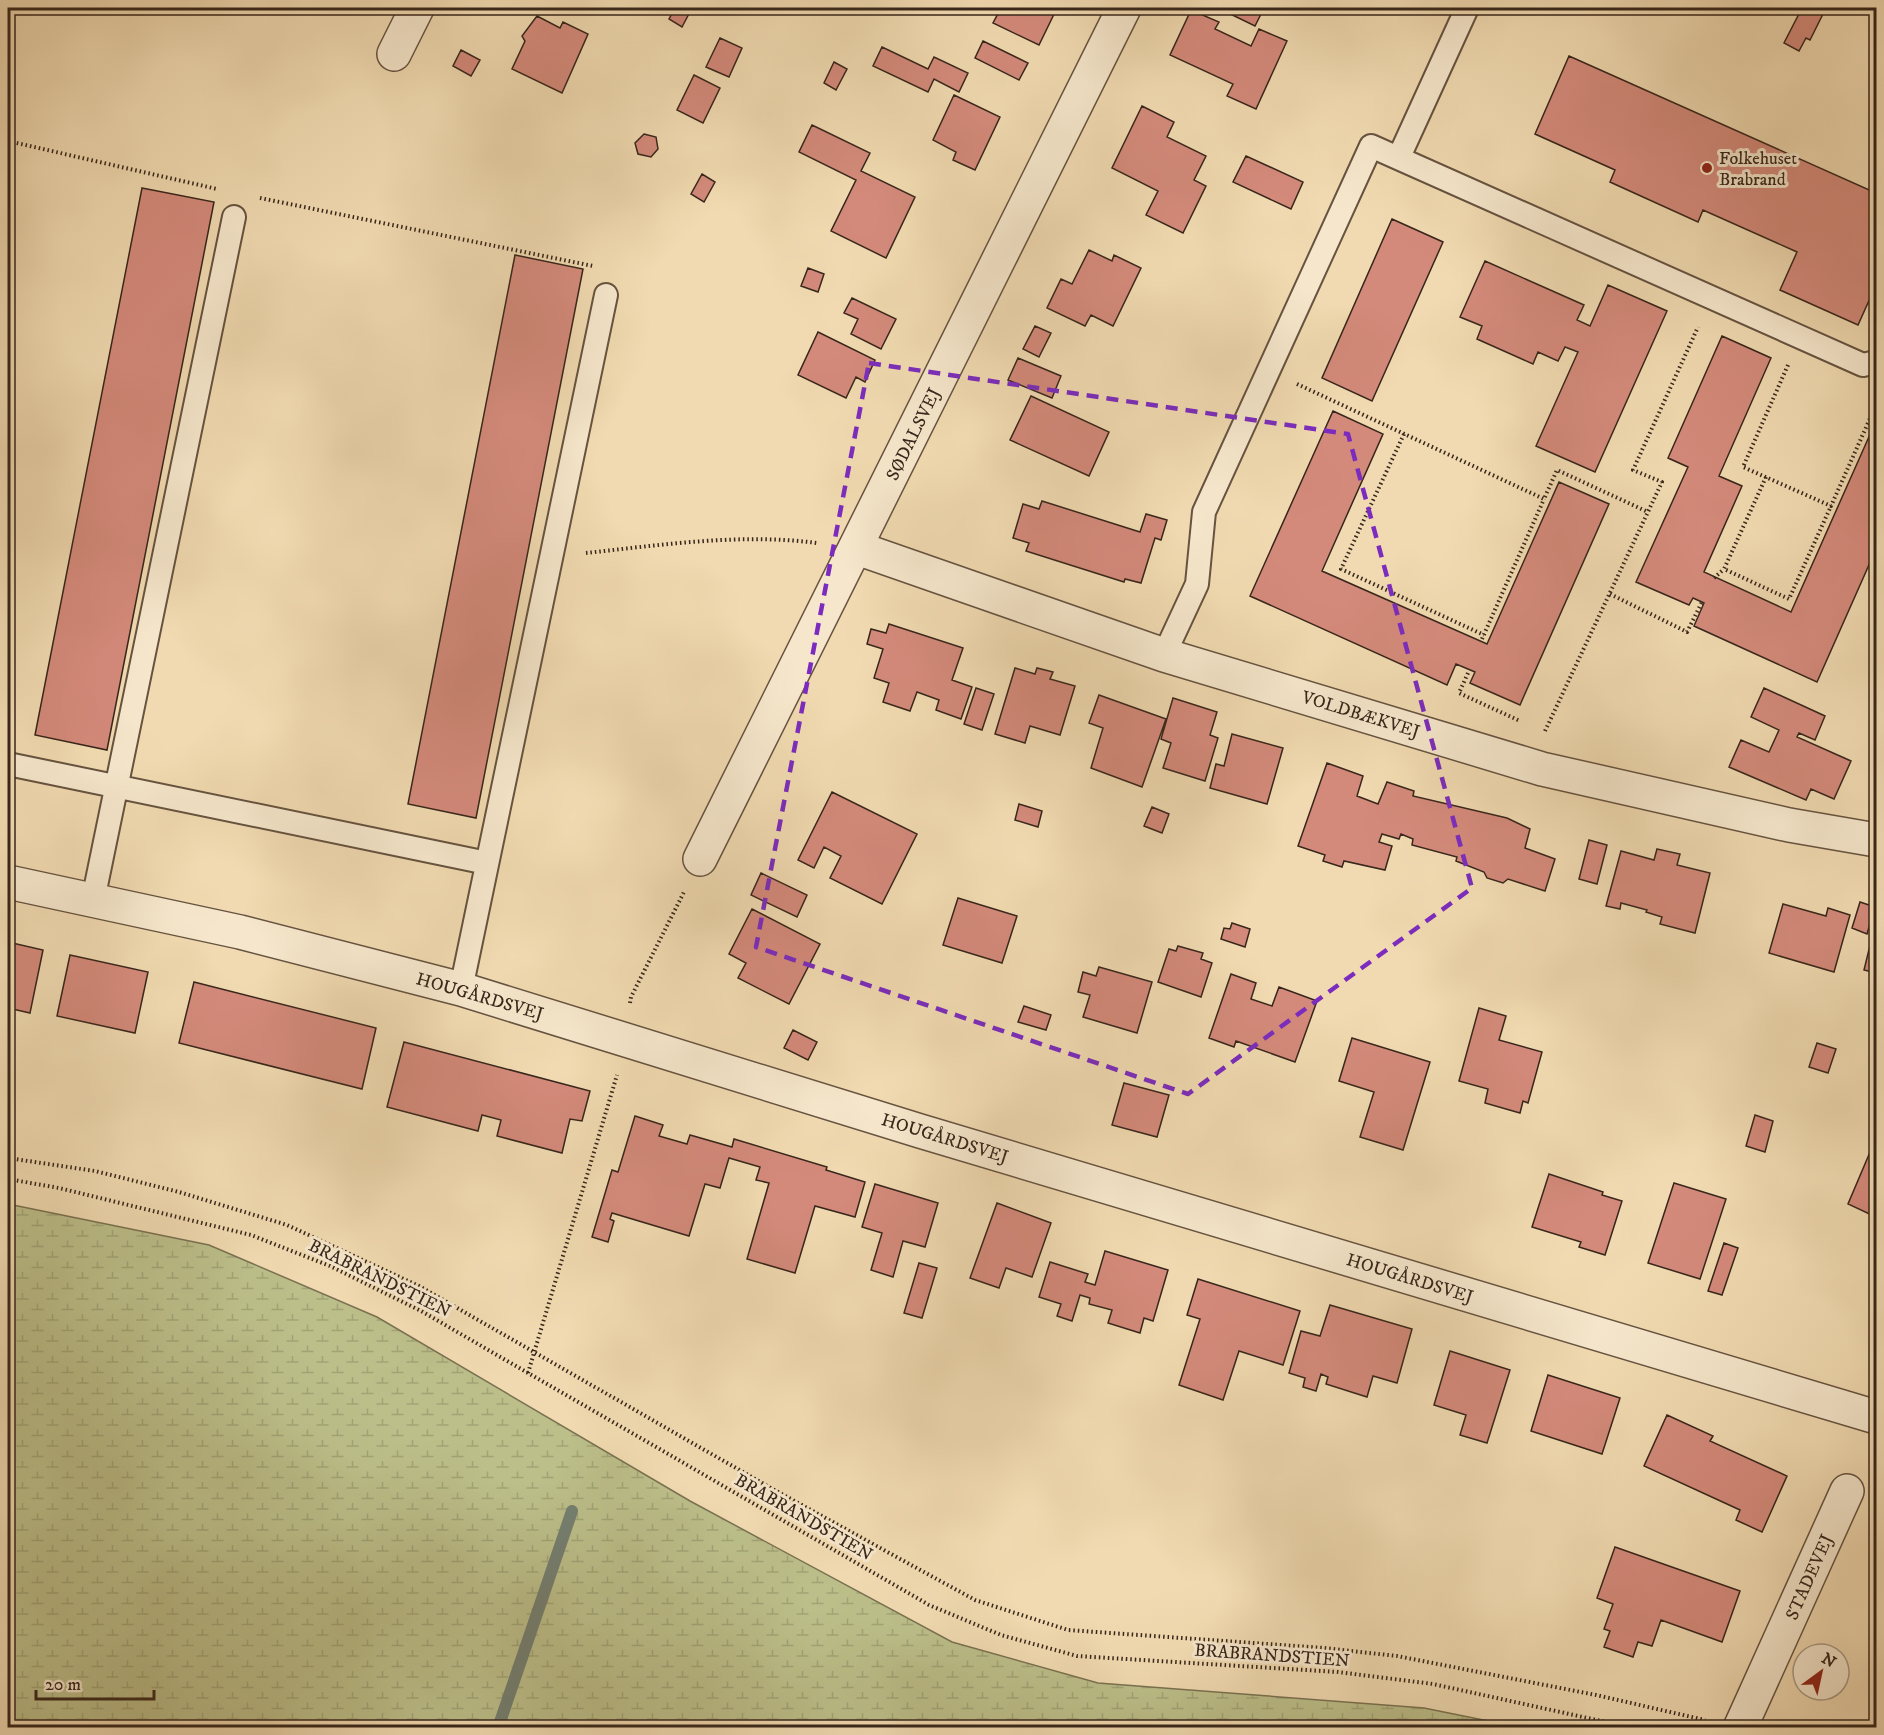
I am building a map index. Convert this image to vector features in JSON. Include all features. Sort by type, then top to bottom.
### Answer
[{"type":"street","points":[[394,54],[417,8]]},
{"type":"street","name":"SØDALSVEJ","points":[[700,859],[857,548],[1124,8]]},
{"type":"street","name":"VOLDBÆKVEJ","points":[[857,548],[1164,654],[1542,769],[1789,825],[1876,840]]},
{"type":"street","name":"HOUGÅRDSVEJ","points":[[8,882],[240,932],[461,989],[920,1131],[1876,1417]]},
{"type":"street","name":"STADEVEJ","points":[[1728,1725],[1847,1491]]},
{"type":"lane","points":[[1399,157],[1467,8]]},
{"type":"lane","points":[[1164,654],[1197,584],[1204,513],[1371,146],[1863,365],[1876,362]]},
{"type":"lane","points":[[93,900],[234,217]]},
{"type":"lane","points":[[461,989],[606,295]]},
{"type":"lane","points":[[8,764],[487,863]]},
{"type":"path","points":[[8,141],[226,190]]},
{"type":"path","points":[[249,196],[601,268],[606,295]]},
{"type":"path","points":[[1545,732],[1662,482],[1633,470],[1712,297]]},
{"type":"path","points":[[1801,337],[1743,466],[1831,506]]},
{"type":"path","points":[[1269,371],[1544,500]]},
{"type":"path","points":[[1724,569],[1789,599],[1876,405]]},
{"type":"path","points":[[1404,434],[1341,569],[1483,637],[1557,470],[1648,512]]},
{"type":"path","points":[[1714,578],[1724,569],[1766,477]]},
{"type":"path","points":[[551,556],[678,543],[790,539]]},
{"type":"path","points":[[1610,594],[1687,632],[1702,602]]},
{"type":"path","points":[[528,1373],[628,1039],[631,997],[700,859]]},
{"type":"path","points":[[8,1158],[95,1171],[179,1192],[287,1225],[419,1286],[769,1487],[975,1600],[1068,1630],[1324,1648],[1397,1656],[1596,1695],[1728,1725]]},
{"type":"path","name":"BRABRANDSTIEN","points":[[8,1179],[59,1188],[251,1234],[330,1266],[421,1311],[929,1605],[1001,1635],[1077,1656],[1338,1672],[1433,1684],[1633,1728]]},
{"type":"highlighted area","points":[[869,363],[1348,434],[1472,888],[1188,1094],[756,947]]},
{"type":"green space","points":[[8,1204],[209,1245],[377,1317],[690,1501],[952,1642],[1098,1683],[1424,1708],[1518,1727],[8,1727]]},
{"type":"building","points":[[675,8],[692,8],[682,27],[669,19]]},
{"type":"building","points":[[1001,8],[1057,8],[1039,45],[993,23]]},
{"type":"building","points":[[1218,8],[1264,8],[1255,26]]},
{"type":"building","points":[[1802,8],[1826,8],[1810,40],[1806,38],[1799,51],[1784,43]]},
{"type":"building","points":[[1191,10],[1219,22],[1215,29],[1251,46],[1259,29],[1287,41],[1256,109],[1227,96],[1233,84],[1170,55]]},
{"type":"building","points":[[537,16],[560,28],[563,22],[588,34],[562,93],[512,69],[525,41],[522,36]]},
{"type":"building","points":[[720,38],[742,48],[729,77],[706,67]]},
{"type":"building","points":[[983,41],[1028,63],[1019,80],[975,58]]},
{"type":"building","points":[[882,47],[928,69],[934,57],[968,73],[959,92],[934,79],[928,92],[873,66]]},
{"type":"building","points":[[461,50],[480,60],[471,76],[453,66]]},
{"type":"building","points":[[1569,56],[1876,193],[1876,285],[1858,325],[1780,290],[1797,252],[1703,210],[1698,222],[1610,182],[1615,170],[1535,134]]},
{"type":"building","points":[[834,62],[847,69],[836,90],[824,83]]},
{"type":"building","points":[[694,75],[720,88],[703,123],[677,110]]},
{"type":"building","points":[[954,95],[1000,117],[975,170],[953,160],[956,152],[933,140]]},
{"type":"building","points":[[1142,106],[1174,122],[1167,137],[1206,156],[1194,180],[1206,186],[1183,233],[1146,215],[1158,191],[1112,168]]},
{"type":"building","points":[[812,125],[870,153],[861,171],[915,197],[886,258],[831,231],[856,180],[799,152]]},
{"type":"building","points":[[644,134],[656,137],[658,149],[651,157],[638,154],[635,143]]},
{"type":"building","points":[[1246,156],[1303,182],[1291,209],[1233,182]]},
{"type":"building","points":[[702,174],[715,182],[704,202],[691,194]]},
{"type":"building","points":[[142,188],[214,202],[107,750],[35,735]]},
{"type":"building","points":[[1392,219],[1443,242],[1372,401],[1322,378]]},
{"type":"building","points":[[1089,250],[1112,261],[1114,255],[1141,268],[1113,326],[1091,315],[1085,326],[1047,308],[1061,279],[1072,284]]},
{"type":"building","points":[[515,255],[583,269],[476,818],[408,804]]},
{"type":"building","points":[[1485,261],[1584,305],[1577,320],[1590,326],[1608,285],[1667,311],[1595,472],[1536,446],[1578,352],[1565,347],[1558,361],[1538,352],[1533,364],[1477,339],[1482,326],[1460,317]]},
{"type":"building","points":[[808,268],[824,274],[818,292],[801,286]]},
{"type":"building","points":[[852,298],[896,319],[881,349],[851,334],[858,319],[844,313]]},
{"type":"building","points":[[1035,326],[1051,333],[1039,357],[1023,349]]},
{"type":"building","points":[[818,332],[875,360],[865,382],[856,377],[846,398],[798,375]]},
{"type":"building","points":[[1722,336],[1771,358],[1719,476],[1742,486],[1704,572],[1791,612],[1876,421],[1876,549],[1817,682],[1694,626],[1704,603],[1693,598],[1689,605],[1636,582],[1688,467],[1668,458]]},
{"type":"building","points":[[1018,358],[1061,376],[1052,398],[1008,380]]},
{"type":"building","points":[[1031,396],[1109,432],[1089,476],[1010,440]]},
{"type":"building","points":[[1333,411],[1383,434],[1322,571],[1487,644],[1559,482],[1609,504],[1520,705],[1470,683],[1475,672],[1456,664],[1447,685],[1250,596]]},
{"type":"building","points":[[1042,501],[1140,532],[1146,514],[1167,520],[1161,540],[1155,538],[1141,583],[1125,579],[1124,582],[1026,551],[1029,543],[1013,538],[1023,504],[1039,509]]},
{"type":"building","points":[[889,624],[963,648],[952,680],[972,687],[961,719],[936,710],[939,700],[917,692],[910,711],[883,702],[889,683],[874,678],[883,649],[867,644],[871,629],[886,633]]},
{"type":"building","points":[[1015,668],[1035,674],[1037,668],[1053,672],[1050,679],[1075,686],[1060,735],[1030,726],[1025,743],[995,734]]},
{"type":"building","points":[[976,688],[994,694],[982,730],[964,724]]},
{"type":"building","points":[[1764,688],[1825,716],[1815,740],[1799,733],[1797,737],[1851,761],[1834,799],[1811,789],[1806,800],[1729,767],[1741,740],[1769,752],[1779,730],[1751,717]]},
{"type":"building","points":[[1099,695],[1166,719],[1142,787],[1091,768],[1103,728],[1089,723]]},
{"type":"building","points":[[1173,698],[1217,712],[1210,735],[1218,738],[1205,781],[1163,768],[1171,743],[1161,739]]},
{"type":"building","points":[[1232,734],[1283,748],[1267,804],[1210,788],[1216,764],[1224,766]]},
{"type":"building","points":[[1327,763],[1363,776],[1357,796],[1378,804],[1387,782],[1414,791],[1413,796],[1507,818],[1530,829],[1525,848],[1555,859],[1545,891],[1508,879],[1503,883],[1487,878],[1484,872],[1456,861],[1457,857],[1412,845],[1413,839],[1401,834],[1399,839],[1382,834],[1379,842],[1392,846],[1385,870],[1344,861],[1342,867],[1323,861],[1325,855],[1298,846]]},
{"type":"building","points":[[832,792],[917,834],[882,904],[830,878],[841,856],[824,847],[814,868],[798,860]]},
{"type":"building","points":[[1019,804],[1042,811],[1038,827],[1015,820]]},
{"type":"building","points":[[1152,807],[1169,814],[1162,833],[1144,826]]},
{"type":"building","points":[[1589,840],[1607,845],[1597,884],[1579,879]]},
{"type":"building","points":[[1657,849],[1680,854],[1677,865],[1710,873],[1695,933],[1660,924],[1662,917],[1646,912],[1647,910],[1621,903],[1620,909],[1606,906],[1621,851],[1654,860]]},
{"type":"building","points":[[761,873],[807,895],[797,917],[751,895]]},
{"type":"building","points":[[958,898],[1017,916],[1002,963],[943,945]]},
{"type":"building","points":[[1860,902],[1875,907],[1867,934],[1852,928]]},
{"type":"building","points":[[1783,904],[1826,916],[1828,908],[1850,915],[1834,972],[1769,953]]},
{"type":"building","points":[[752,909],[820,944],[789,1004],[738,978],[746,963],[729,954]]},
{"type":"building","points":[[1876,921],[1876,973],[1864,970]]},
{"type":"building","points":[[1232,923],[1250,929],[1245,947],[1221,939],[1224,928],[1230,929]]},
{"type":"building","points":[[8,942],[43,950],[30,1013],[8,1008]]},
{"type":"building","points":[[1178,946],[1203,953],[1201,959],[1212,963],[1201,997],[1158,982],[1169,949],[1176,951]]},
{"type":"building","points":[[70,955],[148,972],[135,1033],[57,1016]]},
{"type":"building","points":[[1099,967],[1152,982],[1137,1033],[1083,1017],[1090,995],[1078,992],[1083,972],[1096,976]]},
{"type":"building","points":[[1231,974],[1256,983],[1251,999],[1272,1006],[1279,987],[1317,1001],[1295,1062],[1236,1041],[1234,1047],[1209,1038]]},
{"type":"building","points":[[194,982],[376,1028],[362,1089],[179,1043]]},
{"type":"building","points":[[1024,1006],[1051,1015],[1046,1030],[1018,1022]]},
{"type":"building","points":[[1479,1008],[1506,1016],[1499,1040],[1542,1052],[1528,1103],[1523,1101],[1520,1113],[1485,1103],[1488,1089],[1459,1081]]},
{"type":"building","points":[[793,1030],[817,1042],[808,1060],[784,1048]]},
{"type":"building","points":[[1352,1038],[1430,1062],[1403,1150],[1360,1137],[1374,1092],[1339,1081]]},
{"type":"building","points":[[404,1042],[590,1091],[582,1121],[570,1119],[562,1153],[497,1136],[501,1120],[482,1115],[478,1131],[387,1107]]},
{"type":"building","points":[[1817,1043],[1836,1049],[1828,1073],[1809,1067]]},
{"type":"building","points":[[1124,1083],[1169,1095],[1157,1137],[1112,1125]]},
{"type":"building","points":[[1755,1115],[1773,1121],[1765,1152],[1746,1146]]},
{"type":"building","points":[[635,1116],[663,1125],[659,1136],[687,1144],[690,1135],[732,1147],[734,1139],[827,1167],[826,1170],[865,1182],[855,1217],[815,1206],[795,1273],[747,1259],[769,1183],[756,1180],[760,1167],[729,1158],[720,1188],[705,1184],[689,1236],[612,1213],[610,1219],[614,1221],[608,1242],[592,1237],[612,1170],[618,1172]]},
{"type":"building","points":[[1876,1138],[1876,1217],[1848,1204]]},
{"type":"building","points":[[1549,1174],[1603,1192],[1602,1195],[1622,1201],[1605,1255],[1579,1247],[1581,1242],[1532,1227]]},
{"type":"building","points":[[1674,1183],[1726,1199],[1700,1279],[1648,1263]]},
{"type":"building","points":[[875,1184],[938,1203],[925,1247],[903,1241],[893,1277],[871,1270],[882,1233],[862,1227]]},
{"type":"building","points":[[997,1203],[1051,1223],[1032,1277],[1006,1268],[999,1288],[970,1278]]},
{"type":"building","points":[[1724,1243],[1738,1248],[1722,1295],[1708,1291]]},
{"type":"building","points":[[1105,1251],[1168,1270],[1153,1321],[1144,1318],[1140,1333],[1108,1323],[1112,1310],[1089,1304],[1090,1298],[1080,1295],[1072,1321],[1057,1316],[1061,1304],[1039,1297],[1050,1262],[1088,1274],[1085,1282],[1095,1285]]},
{"type":"building","points":[[919,1263],[937,1268],[922,1318],[904,1313]]},
{"type":"building","points":[[1198,1279],[1300,1311],[1283,1365],[1239,1351],[1223,1400],[1179,1385],[1200,1319],[1187,1315]]},
{"type":"building","points":[[1330,1305],[1412,1329],[1397,1383],[1373,1376],[1367,1397],[1326,1384],[1328,1377],[1321,1374],[1316,1391],[1303,1387],[1305,1378],[1289,1373],[1301,1331],[1320,1336]]},
{"type":"building","points":[[1450,1351],[1510,1370],[1487,1443],[1460,1435],[1466,1415],[1434,1405]]},
{"type":"building","points":[[1548,1375],[1620,1398],[1602,1454],[1531,1431]]},
{"type":"building","points":[[1667,1415],[1713,1436],[1710,1441],[1787,1476],[1762,1532],[1736,1520],[1740,1510],[1644,1466]]},
{"type":"building","points":[[1615,1547],[1740,1591],[1722,1642],[1661,1620],[1652,1646],[1638,1642],[1633,1657],[1604,1647],[1610,1631],[1604,1629],[1613,1604],[1597,1598]]},
{"type":"waterway","points":[[498,1728],[572,1511]]},
{"type":"place","name":"Folkehuset Brabrand","points":[[1707,168]]}]
